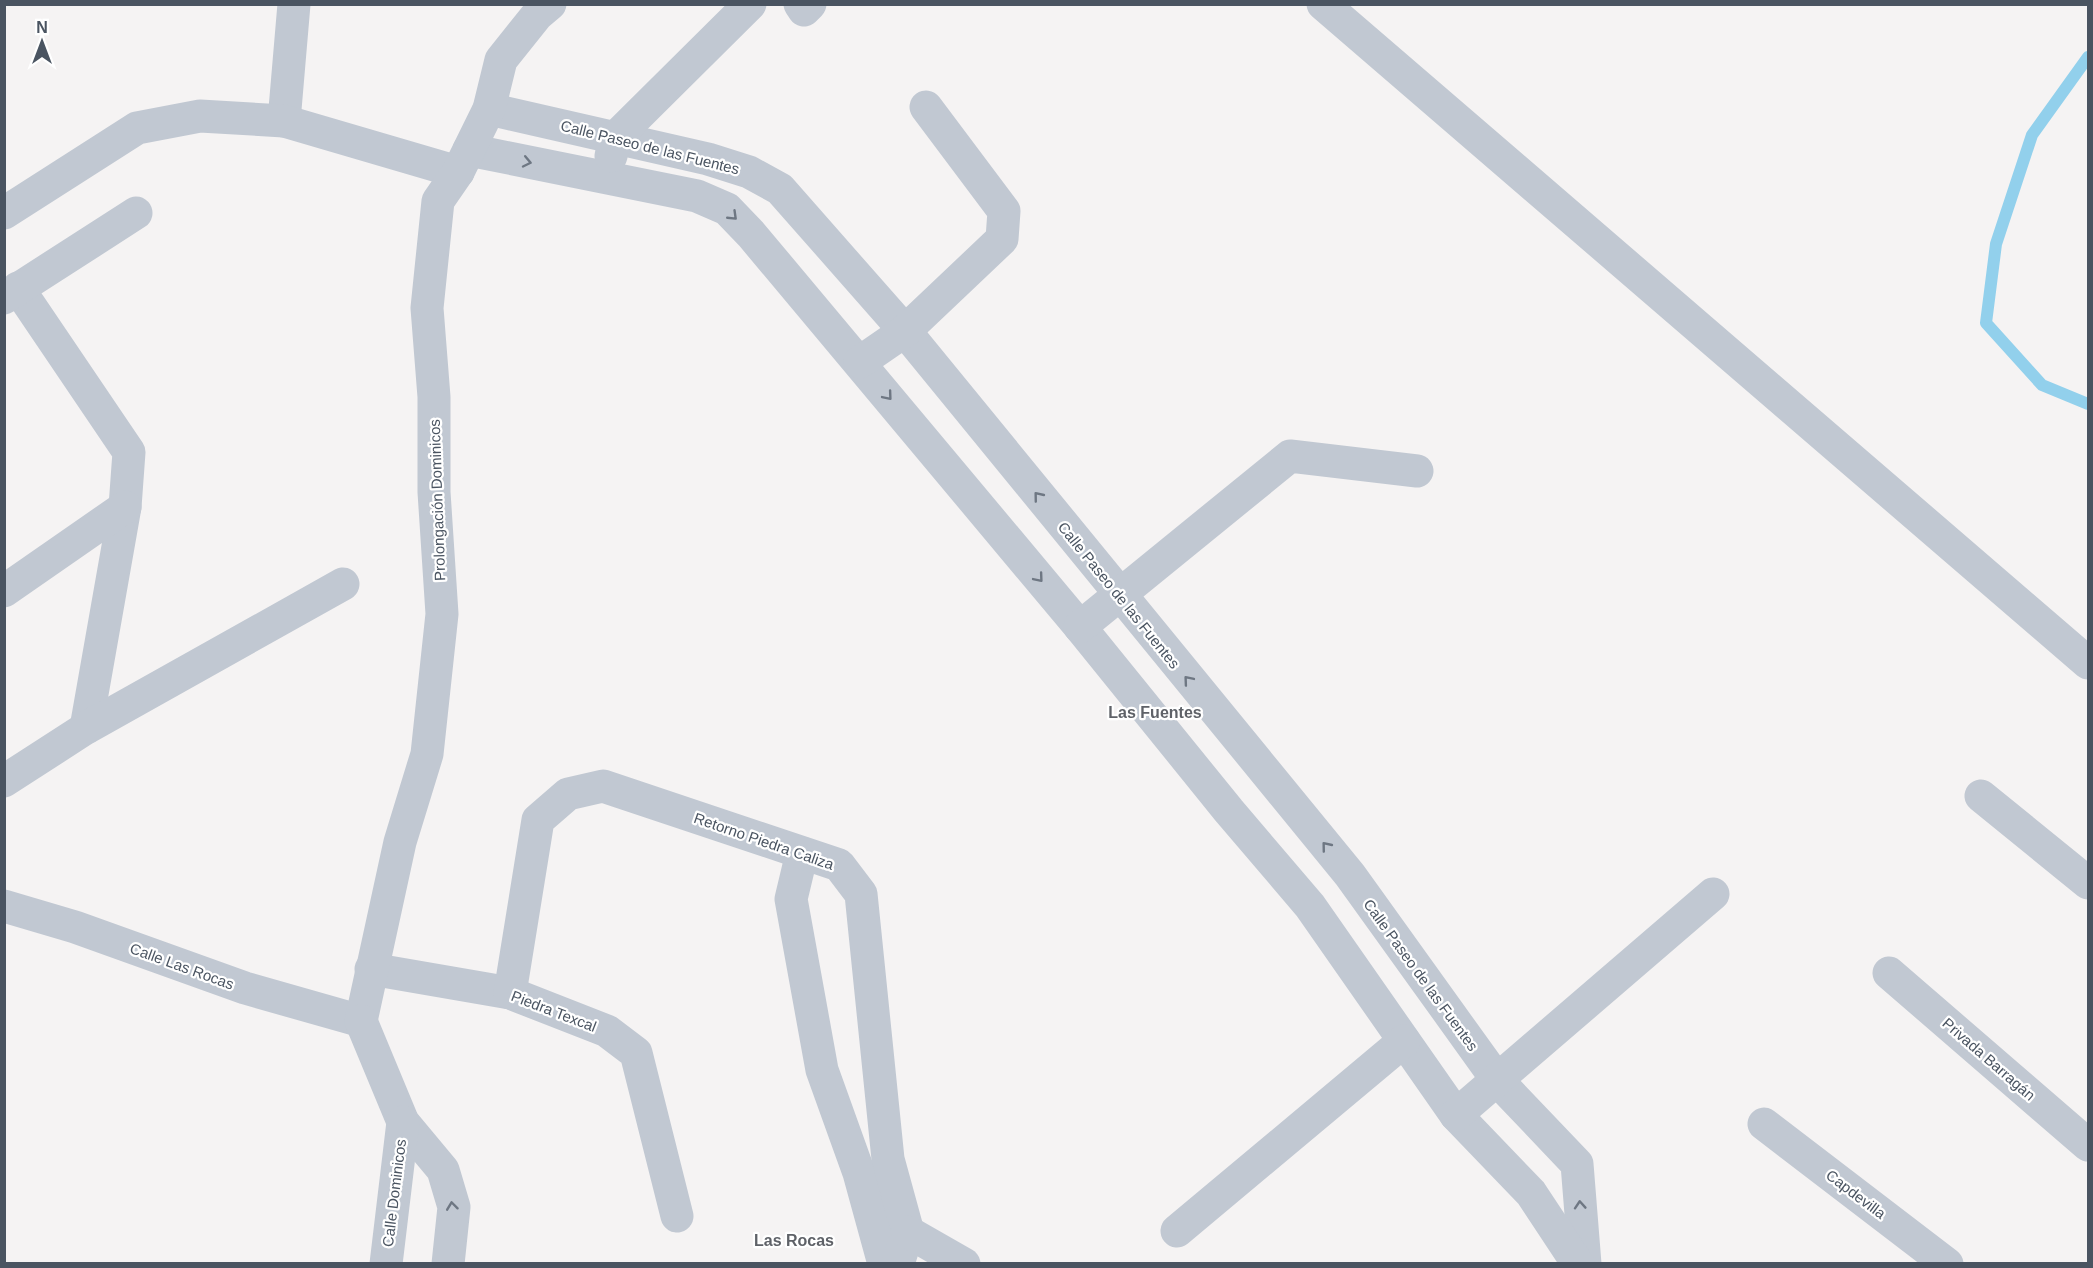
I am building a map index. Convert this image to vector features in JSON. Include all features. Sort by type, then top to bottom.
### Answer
[{"type":"street","points":[[284,121],[294,4]]},
{"type":"street","name":"Prolongación Dominicos","points":[[361,1020],[400,842],[427,754],[442,614],[434,492],[434,397],[427,309],[438,201],[464,161],[489,109],[501,60],[537,15],[550,4]]},
{"type":"street","points":[[606,178],[615,138],[750,4]]},
{"type":"street","points":[[800,4],[804,10],[810,4]]},
{"type":"street","points":[[1323,4],[2088,663]]},
{"type":"street","points":[[860,362],[905,331],[1002,239],[1004,211],[926,107]]},
{"type":"street","name":"Calle Paseo de las Fuentes","points":[[489,109],[708,159],[749,172],[780,189],[905,331],[1119,596],[1350,875],[1498,1081],[1577,1164],[1585,1263]]},
{"type":"street","points":[[4,213],[137,128],[200,116],[284,121],[464,161],[606,178],[697,196],[727,209],[860,362],[1229,811],[1310,906],[1456,1115],[1532,1193],[1578,1263]]},
{"type":"street","points":[[697,196],[708,159]]},
{"type":"street","points":[[86,728],[124,507],[129,452],[11,293],[136,213]]},
{"type":"street","points":[[1080,627],[1290,456],[1417,471]]},
{"type":"street","points":[[4,591],[124,507]]},
{"type":"street","points":[[4,781],[86,728],[344,585]]},
{"type":"street","name":"Retorno Piedra Caliza","points":[[510,993],[538,820],[568,794],[603,786],[839,865],[861,894],[888,1159],[909,1232]]},
{"type":"street","points":[[1981,796],[2088,882]]},
{"type":"street","points":[[802,853],[791,899],[822,1070],[859,1173],[884,1263]]},
{"type":"street","points":[[1310,906],[1350,875]]},
{"type":"street","points":[[1456,1115],[1713,894]]},
{"type":"street","name":"Calle Las Rocas","points":[[4,906],[75,927],[245,988],[361,1020]]},
{"type":"street","name":"Piedra Texcal","points":[[371,969],[510,993],[608,1031],[636,1053],[677,1216]]},
{"type":"street","name":"Privada Barragán","points":[[1889,973],[2088,1145]]},
{"type":"street","name":"Calle Dominicos","points":[[361,1020],[403,1122],[443,1170],[454,1207],[448,1263]]},
{"type":"street","points":[[1177,1231],[1404,1041]]},
{"type":"street","name":"Calle Dominicos","points":[[386,1263],[403,1122]]},
{"type":"street","name":"Capdevilla","points":[[1764,1124],[1947,1263]]},
{"type":"street","points":[[898,1263],[909,1232],[964,1263]]},
{"type":"waterway","points":[[2088,57],[2032,135],[1996,244],[1986,323],[2042,385],[2088,404]]},
{"type":"district","name":"Las Fuentes","points":[[1155,712]]},
{"type":"district","name":"Las Rocas","points":[[794,1240]]}]
